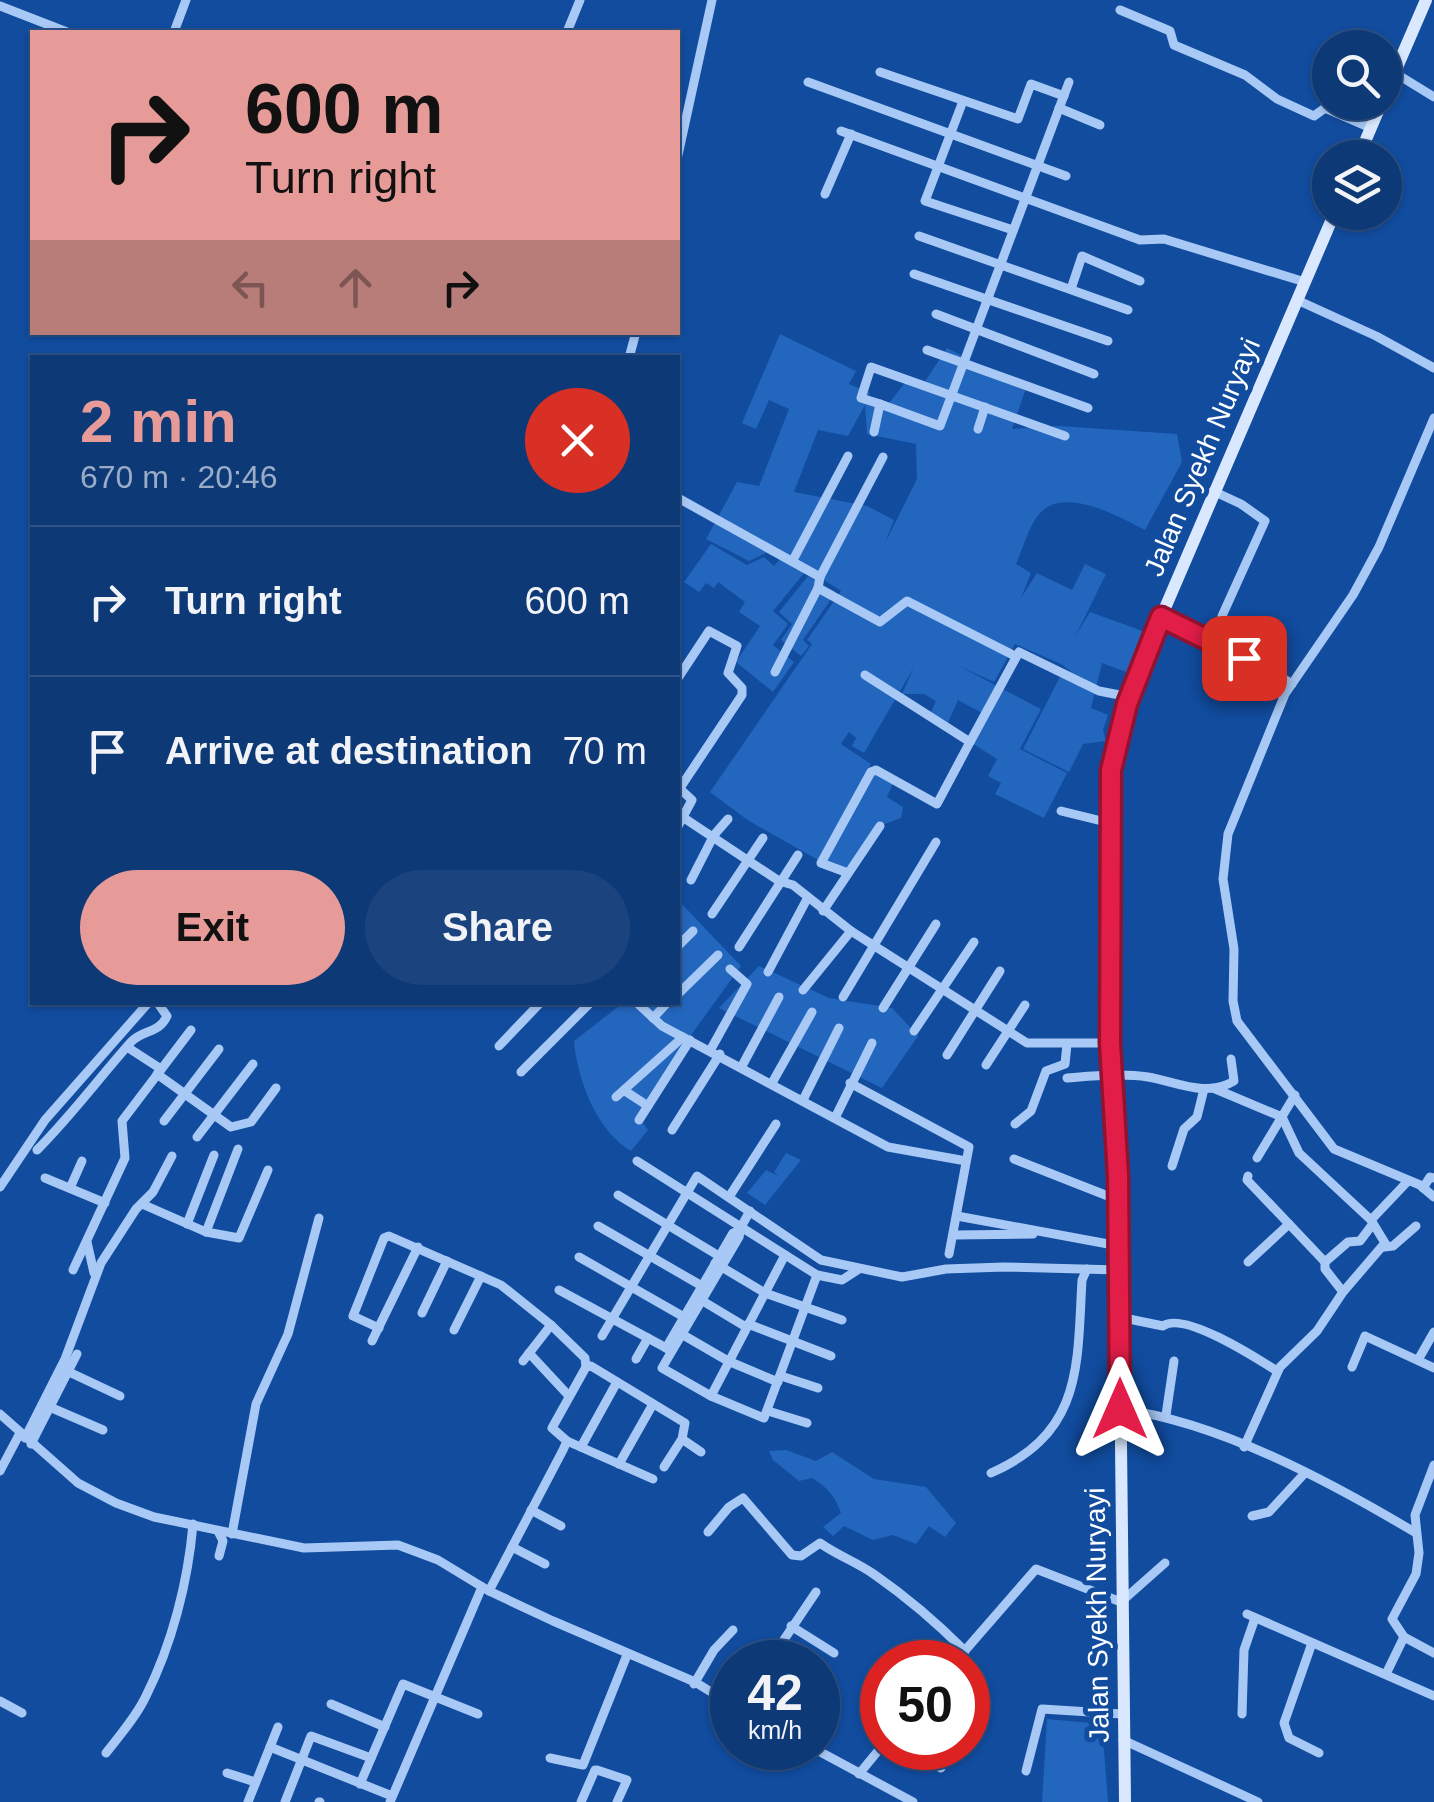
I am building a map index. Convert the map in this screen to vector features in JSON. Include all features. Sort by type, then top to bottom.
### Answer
[{"type":"main road","points":[[1402,54],[1425,0]]},
{"type":"main road","points":[[1366,140],[1374,120]]},
{"type":"main road","name":"Jalan Syekh Nuryayi","points":[[1125,1802],[1119,1246],[1110,1043],[1111,770],[1130,697],[1161,617],[1327,230]]},
{"type":"street","points":[[175,30],[186,0]]},
{"type":"street","points":[[569,30],[580,0]]},
{"type":"street","points":[[680,146],[712,0]]},
{"type":"street","points":[[0,6],[62,30]]},
{"type":"street","points":[[1120,10],[1170,32],[1174,44],[1246,76],[1277,99],[1314,116],[1325,108],[1371,128]]},
{"type":"street","points":[[880,72],[895,72],[962,101],[1018,119],[1031,84],[1064,96]]},
{"type":"street","points":[[1402,78],[1434,97]]},
{"type":"street","points":[[808,82],[1066,176]]},
{"type":"street","points":[[1065,436],[952,395],[871,367],[862,398],[940,426],[952,395],[1037,166],[1069,82]]},
{"type":"street","points":[[962,101],[925,200],[1013,230]]},
{"type":"street","points":[[1059,108],[1100,125]]},
{"type":"street","points":[[825,194],[846,132],[1140,240],[1164,239],[1305,282]]},
{"type":"street","points":[[920,236],[1128,310]]},
{"type":"street","points":[[1070,289],[1082,256],[1140,280]]},
{"type":"street","points":[[914,274],[1108,340]]},
{"type":"street","points":[[1297,300],[1434,368]]},
{"type":"street","points":[[936,314],[1094,374]]},
{"type":"street","points":[[928,350],[1088,408]]},
{"type":"street","points":[[874,432],[880,404]]},
{"type":"street","points":[[978,429],[985,407]]},
{"type":"street","points":[[1434,418],[1353,595],[1289,682],[1228,834],[1224,879],[1234,950],[1233,1001],[1237,1020],[1334,1149],[1423,1188],[1434,1197]]},
{"type":"street","points":[[793,560],[848,456]]},
{"type":"street","points":[[775,672],[883,457]]},
{"type":"street","points":[[1213,492],[1241,504],[1265,521],[1222,616],[1222,622],[1235,634],[1227,649]]},
{"type":"street","points":[[680,499],[820,577]]},
{"type":"street","points":[[818,588],[880,622],[907,601],[1015,656]]},
{"type":"street","points":[[1161,617],[1289,682]]},
{"type":"street","points":[[680,675],[709,631],[737,646],[728,674],[742,688],[742,695],[680,786]]},
{"type":"street","points":[[848,873],[822,862],[871,772],[876,770],[937,804],[1015,656],[1024,653],[1099,692],[1130,697]]},
{"type":"street","points":[[865,675],[970,742]]},
{"type":"street","points":[[680,788],[692,800],[680,818]]},
{"type":"street","points":[[1060,811],[1110,823]]},
{"type":"street","points":[[680,819],[714,835],[779,880],[793,885],[806,899],[875,948],[1031,1044],[1110,1043]]},
{"type":"street","points":[[691,880],[714,835],[728,819]]},
{"type":"street","points":[[823,911],[880,826]]},
{"type":"street","points":[[712,914],[763,838]]},
{"type":"street","points":[[844,996],[936,842]]},
{"type":"street","points":[[740,947],[798,855]]},
{"type":"street","points":[[768,972],[806,899]]},
{"type":"street","points":[[883,1008],[936,924]]},
{"type":"street","points":[[680,944],[693,931]]},
{"type":"street","points":[[803,990],[850,931]]},
{"type":"street","points":[[914,1031],[974,942]]},
{"type":"street","points":[[680,992],[718,954]]},
{"type":"street","points":[[672,1130],[748,984],[730,969]]},
{"type":"street","points":[[947,1055],[1000,971]]},
{"type":"street","points":[[742,1066],[778,997]]},
{"type":"street","points":[[0,1187],[45,1120],[146,1005]]},
{"type":"street","points":[[37,1150],[134,1038],[158,1029],[165,1022],[167,1016],[159,1005]]},
{"type":"street","points":[[499,1046],[538,1005]]},
{"type":"street","points":[[521,1072],[588,1005]]},
{"type":"street","points":[[639,1005],[687,1038],[888,1147],[966,1161]]},
{"type":"street","points":[[653,1018],[665,1005]]},
{"type":"street","points":[[986,1065],[1025,1005]]},
{"type":"street","points":[[772,1082],[812,1012]]},
{"type":"street","points":[[802,1100],[839,1028]]},
{"type":"street","points":[[73,1270],[127,1152],[120,1129],[122,1121],[190,1030]]},
{"type":"street","points":[[648,1106],[620,1094],[687,1038]]},
{"type":"street","points":[[639,1120],[687,1038]]},
{"type":"street","points":[[835,1118],[872,1044]]},
{"type":"street","points":[[1015,1124],[1031,1110],[1046,1074],[1065,1064],[1067,1044]]},
{"type":"street","points":[[127,1047],[231,1127],[246,1126],[276,1088]]},
{"type":"street","points":[[164,1121],[219,1050]]},
{"type":"street","points":[[1209,1088],[1234,1081],[1231,1059]]},
{"type":"street","points":[[197,1137],[253,1064]]},
{"type":"street","points":[[1067,1078],[1150,1077],[1167,1084],[1209,1088],[1282,1117],[1300,1153],[1384,1238],[1384,1247],[1343,1292],[1317,1331],[1277,1371],[1244,1447]]},
{"type":"street","points":[[850,1082],[969,1147],[956,1235],[949,1254]]},
{"type":"street","points":[[1172,1166],[1184,1129],[1198,1116],[1209,1088]]},
{"type":"street","points":[[1257,1158],[1293,1098]]},
{"type":"street","points":[[730,1197],[776,1124]]},
{"type":"street","points":[[206,1232],[238,1149]]},
{"type":"street","points":[[25,1438],[65,1358],[94,1276],[122,1228],[154,1192],[172,1156]]},
{"type":"street","points":[[187,1224],[214,1156]]},
{"type":"street","points":[[1014,1159],[1118,1200]]},
{"type":"street","points":[[70,1188],[82,1161]]},
{"type":"street","points":[[637,1161],[818,1275],[842,1280],[859,1269]]},
{"type":"street","points":[[142,1204],[206,1232],[242,1236],[268,1170]]},
{"type":"street","points":[[602,1336],[697,1176],[821,1260],[859,1269],[902,1277],[946,1269],[1119,1270]]},
{"type":"street","points":[[1248,1176],[1246,1180],[1325,1262],[1325,1270],[1343,1292]]},
{"type":"street","points":[[45,1178],[105,1202]]},
{"type":"street","points":[[1423,1188],[1434,1178]]},
{"type":"street","points":[[1325,1262],[1348,1242],[1360,1240],[1408,1182]]},
{"type":"street","points":[[618,1195],[668,1224],[766,1292],[842,1320]]},
{"type":"street","points":[[679,1333],[684,1317],[699,1299],[702,1286],[739,1237],[750,1211]]},
{"type":"street","points":[[957,1216],[1119,1246]]},
{"type":"street","points":[[232,1534],[256,1404],[288,1334],[320,1218]]},
{"type":"street","points":[[1248,1262],[1289,1224]]},
{"type":"street","points":[[598,1226],[702,1286]]},
{"type":"street","points":[[1384,1247],[1391,1247],[1416,1226]]},
{"type":"street","points":[[956,1235],[1056,1234]]},
{"type":"street","points":[[379,1328],[353,1316],[384,1238],[394,1236],[501,1285],[585,1358],[586,1367],[552,1428],[567,1441],[654,1479]]},
{"type":"street","points":[[87,1242],[92,1248],[94,1276]]},
{"type":"street","points":[[372,1341],[418,1246]]},
{"type":"street","points":[[711,1396],[785,1255]]},
{"type":"street","points":[[580,1257],[684,1317]]},
{"type":"street","points":[[422,1313],[447,1261]]},
{"type":"street","points":[[719,1262],[662,1368],[711,1396],[764,1418],[818,1275]]},
{"type":"street","points":[[990,1473],[1035,1445],[1052,1428],[1070,1399],[1082,1280],[1088,1269]]},
{"type":"street","points":[[454,1330],[480,1276]]},
{"type":"street","points":[[560,1290],[669,1349]]},
{"type":"street","points":[[699,1299],[747,1325],[831,1356]]},
{"type":"street","points":[[1119,1317],[1162,1326],[1170,1321],[1184,1322],[1216,1340],[1235,1344],[1277,1371]]},
{"type":"street","points":[[551,1325],[526,1357],[569,1396]]},
{"type":"street","points":[[1418,1360],[1434,1332]]},
{"type":"street","points":[[679,1333],[728,1361],[818,1388]]},
{"type":"street","points":[[1352,1367],[1365,1336],[1434,1368]]},
{"type":"street","points":[[636,1359],[648,1338]]},
{"type":"street","points":[[0,1471],[52,1408],[77,1354]]},
{"type":"street","points":[[1166,1415],[1174,1362]]},
{"type":"street","points":[[586,1367],[591,1366],[685,1423],[682,1439],[664,1467]]},
{"type":"street","points":[[69,1372],[120,1396]]},
{"type":"street","points":[[581,1447],[617,1382]]},
{"type":"street","points":[[619,1464],[654,1404]]},
{"type":"street","points":[[52,1408],[103,1430]]},
{"type":"street","points":[[1120,1409],[1166,1415],[1244,1447],[1410,1529],[1419,1553],[1416,1574],[1392,1619],[1404,1637],[1434,1653]]},
{"type":"street","points":[[768,1411],[808,1423]]},
{"type":"street","points":[[0,1414],[100,1497],[154,1517],[304,1548],[398,1545],[438,1560],[485,1589],[710,1693]]},
{"type":"street","points":[[682,1439],[701,1452]]},
{"type":"street","points":[[270,1747],[391,1799],[485,1589],[512,1547],[567,1441]]},
{"type":"street","points":[[1410,1529],[1434,1465]]},
{"type":"street","points":[[1252,1516],[1269,1512],[1304,1474]]},
{"type":"street","points":[[708,1532],[728,1507],[743,1498],[792,1554],[801,1556],[820,1543],[871,1572],[924,1611],[954,1640]]},
{"type":"street","points":[[531,1510],[561,1526]]},
{"type":"street","points":[[106,1753],[136,1714],[152,1683],[187,1575],[193,1524]]},
{"type":"street","points":[[216,1530],[224,1541],[219,1556]]},
{"type":"street","points":[[512,1547],[545,1564]]},
{"type":"street","points":[[975,1640],[1036,1569],[1121,1602],[1165,1563]]},
{"type":"street","points":[[783,1640],[816,1592]]},
{"type":"street","points":[[1242,1714],[1244,1650],[1252,1616],[1434,1696]]},
{"type":"street","points":[[792,1626],[814,1640]]},
{"type":"street","points":[[694,1684],[714,1650],[733,1630]]},
{"type":"street","points":[[1386,1674],[1404,1637]]},
{"type":"street","points":[[1312,1643],[1284,1723],[1290,1738],[1319,1753]]},
{"type":"street","points":[[583,1766],[627,1655]]},
{"type":"street","points":[[360,1784],[403,1684],[478,1714]]},
{"type":"street","points":[[0,1702],[22,1713]]},
{"type":"street","points":[[331,1704],[384,1727]]},
{"type":"street","points":[[1026,1770],[1038,1714],[1044,1708],[1122,1714]]},
{"type":"street","points":[[248,1802],[278,1727]]},
{"type":"street","points":[[284,1802],[311,1736],[371,1758]]},
{"type":"street","points":[[1123,1740],[1258,1802]]},
{"type":"street","points":[[550,1758],[627,1780],[617,1802]]},
{"type":"street","points":[[840,1764],[913,1802]]},
{"type":"street","points":[[581,1802],[597,1770]]},
{"type":"street","points":[[858,1774],[861,1770]]},
{"type":"street","points":[[227,1773],[256,1782]]},
{"type":"shaded area","points":[[780,334],[856,371],[849,384],[870,393],[866,402],[886,407],[910,376],[924,383],[947,348],[1026,388],[1012,429],[1059,426],[1177,434],[1182,462],[1145,530],[1078,503],[1051,505],[1033,524],[1016,564],[1031,573],[1021,598],[1037,573],[1072,590],[1085,564],[1106,574],[1075,637],[1090,612],[1151,634],[1134,675],[1102,663],[1091,708],[1108,715],[1103,730],[1106,741],[1083,744],[1069,772],[1023,749],[1064,669],[1073,673],[1061,664],[1015,644],[994,682],[959,666],[1041,709],[1020,749],[1067,773],[1044,818],[995,794],[1001,783],[988,776],[997,759],[970,742],[982,713],[958,700],[947,725],[930,714],[936,701],[924,694],[902,694],[914,667],[864,753],[852,746],[856,738],[849,732],[841,744],[871,764],[818,860],[749,821],[710,792],[812,644],[807,640],[841,591],[775,549],[749,561],[706,539],[737,482],[759,486],[789,409],[769,400],[756,429],[742,423]],"holes":[[[865,405],[867,434],[916,444],[917,479],[885,543],[894,520],[867,506],[794,492],[818,430],[848,436]]]},
{"type":"shaded area","points":[[711,544],[747,565],[764,557],[774,566],[783,556],[805,572],[773,611],[788,624],[773,645],[794,662],[773,692],[736,662],[760,626],[739,612],[745,602],[718,582],[714,588],[706,583],[699,592],[684,582]]},
{"type":"shaded area","points":[[808,576],[836,592],[803,640],[809,646],[801,656],[781,640],[792,624],[779,612]]},
{"type":"shaded area","points":[[875,772],[893,783],[887,797],[903,807],[901,818],[879,826],[847,870],[823,863]]},
{"type":"shaded area","points":[[680,902],[741,966],[673,1060],[642,1122],[648,1130],[631,1151],[608,1131],[590,1102],[574,1041],[620,1005],[680,1005]]},
{"type":"shaded area","points":[[759,966],[829,998],[892,1008],[918,1036],[882,1088],[719,1008]]},
{"type":"shaded area","points":[[786,1153],[801,1160],[765,1205],[747,1193],[766,1170],[778,1176],[774,1172]]},
{"type":"shaded area","points":[[786,1450],[816,1461],[832,1452],[874,1479],[926,1487],[956,1523],[945,1537],[929,1526],[916,1544],[893,1535],[873,1540],[844,1526],[833,1536],[823,1527],[841,1513],[836,1502],[812,1478],[799,1481],[773,1460],[769,1451]]},
{"type":"shaded area","points":[[1047,1719],[1102,1724],[1108,1802],[1042,1802]]},
{"type":"route","points":[[1120,1409],[1118,1176],[1110,1043],[1111,770],[1127,704],[1161,617],[1244,658]]}]
